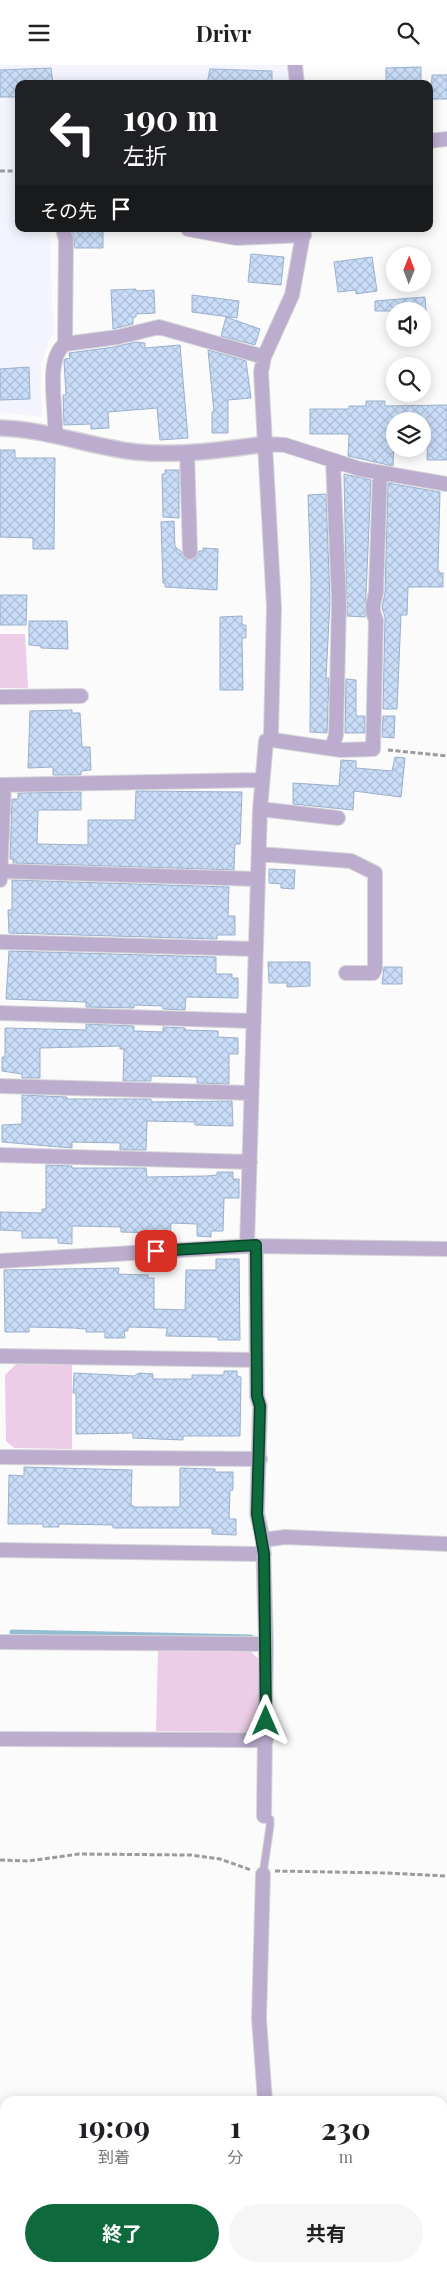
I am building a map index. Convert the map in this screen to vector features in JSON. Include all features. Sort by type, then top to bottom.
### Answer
[{"type":"street","points":[[295,65],[297,80]]},
{"type":"street","points":[[433,141],[447,139]]},
{"type":"street","points":[[64,232],[66,240],[65,344]]},
{"type":"street","points":[[204,232],[236,238],[304,232],[292,295],[264,357],[261,372],[274,607],[271,734],[273,740]]},
{"type":"street","points":[[55,435],[53,365],[58,349],[65,344],[118,337],[159,327],[264,357]]},
{"type":"street","points":[[0,428],[55,435],[136,452],[187,452],[266,444],[285,445],[333,461],[380,473],[447,484]]},
{"type":"street","points":[[187,452],[190,552]]},
{"type":"street","points":[[332,748],[336,735],[339,628],[333,461]]},
{"type":"street","points":[[264,1816],[266,1644],[264,1547],[257,1514],[260,1406],[257,1396],[250,1162],[255,949],[262,780],[266,741],[273,740],[332,748],[373,749],[376,620],[372,613],[372,605],[376,593],[380,473]]},
{"type":"street","points":[[0,697],[81,696]]},
{"type":"street","points":[[0,881],[2,785],[262,780]]},
{"type":"street","points":[[260,809],[338,818]]},
{"type":"street","points":[[259,854],[350,861],[376,873],[375,969],[373,973],[346,973]]},
{"type":"street","points":[[0,871],[258,879]]},
{"type":"street","points":[[0,942],[255,949]]},
{"type":"street","points":[[0,1013],[253,1021]]},
{"type":"street","points":[[0,1086],[251,1093]]},
{"type":"street","points":[[0,1155],[250,1162]]},
{"type":"street","points":[[0,1261],[252,1246],[447,1249]]},
{"type":"street","points":[[0,1356],[257,1361]]},
{"type":"street","points":[[0,1457],[260,1459]]},
{"type":"street","points":[[0,1550],[264,1547],[285,1537],[447,1544]]},
{"type":"street","points":[[0,1642],[266,1644]]},
{"type":"street","points":[[0,1739],[266,1740]]},
{"type":"street","points":[[263,1872],[259,2019],[265,2096]]},
{"type":"lane","points":[[263,1872],[270,1826],[270,1819],[264,1816]]},
{"type":"path","points":[[0,171],[15,171]]},
{"type":"path","points":[[373,749],[447,756]]},
{"type":"path","points":[[0,1860],[28,1861],[79,1853],[191,1855],[220,1859],[263,1872],[387,1873],[447,1877]]},
{"type":"shaded area","points":[[0,65],[289,65],[291,80],[15,80],[15,232],[50,232],[53,332],[41,363],[42,417],[0,412]]},
{"type":"shaded area","points":[[0,634],[25,634],[28,688],[0,688]]},
{"type":"shaded area","points":[[16,1364],[72,1365],[72,1449],[14,1448],[6,1441],[5,1375]]},
{"type":"shaded area","points":[[158,1651],[251,1652],[259,1659],[258,1725],[250,1732],[156,1731]]},
{"type":"building","points":[[421,67],[421,80],[386,80],[386,68]]},
{"type":"building","points":[[51,68],[52,80],[15,80],[15,97],[0,97],[0,70]]},
{"type":"building","points":[[210,69],[272,71],[272,80],[208,80]]},
{"type":"building","points":[[432,75],[447,75],[447,99],[433,99]]},
{"type":"building","points":[[72,232],[103,232],[103,248],[75,248]]},
{"type":"building","points":[[251,254],[284,257],[281,285],[248,282]]},
{"type":"building","points":[[372,257],[377,291],[356,294],[356,290],[338,292],[334,262]]},
{"type":"building","points":[[136,289],[136,291],[154,290],[155,313],[136,314],[136,317],[133,317],[133,324],[113,329],[111,290]]},
{"type":"building","points":[[192,295],[239,301],[237,318],[192,312]]},
{"type":"building","points":[[425,297],[425,302],[386,302],[386,311],[375,311],[375,301]]},
{"type":"building","points":[[226,317],[260,329],[255,345],[221,336]]},
{"type":"building","points":[[135,342],[145,343],[145,348],[180,345],[188,438],[160,440],[157,408],[108,412],[109,428],[91,429],[91,424],[64,425],[63,395],[66,395],[64,361],[70,358],[69,353]]},
{"type":"building","points":[[208,350],[246,361],[251,398],[228,400],[228,433],[212,433],[212,412],[214,412]]},
{"type":"building","points":[[29,367],[30,399],[0,400],[0,369]]},
{"type":"building","points":[[366,401],[385,401],[385,406],[447,405],[447,460],[427,460],[427,457],[431,457],[431,412],[386,412],[386,457],[393,457],[393,466],[348,456],[349,434],[310,434],[310,409],[349,409],[349,406],[366,406]]},
{"type":"building","points":[[0,450],[15,450],[15,458],[55,458],[54,549],[33,549],[33,538],[0,537]]},
{"type":"building","points":[[165,470],[179,470],[179,518],[163,517],[162,474],[165,474]]},
{"type":"building","points":[[344,474],[371,480],[365,617],[347,616]]},
{"type":"building","points":[[388,483],[440,492],[438,569],[440,573],[443,573],[443,587],[408,587],[407,615],[401,615],[397,709],[383,709],[385,617],[382,607],[385,593]]},
{"type":"building","points":[[326,494],[330,601],[326,678],[329,678],[327,733],[310,732],[311,581],[308,495]]},
{"type":"building","points":[[174,521],[175,547],[181,551],[185,559],[194,560],[199,551],[203,551],[203,548],[218,549],[217,590],[165,587],[165,583],[163,583],[161,522]]},
{"type":"building","points":[[0,595],[27,595],[26,625],[0,625]]},
{"type":"building","points":[[242,616],[242,625],[246,625],[246,638],[242,638],[243,690],[220,690],[220,617]]},
{"type":"building","points":[[29,621],[67,621],[68,649],[41,648],[41,646],[29,645]]},
{"type":"building","points":[[346,679],[356,680],[356,716],[365,716],[365,733],[345,733]]},
{"type":"building","points":[[72,710],[72,713],[80,713],[82,747],[90,747],[91,770],[81,771],[81,775],[53,775],[53,767],[28,768],[30,711]]},
{"type":"building","points":[[383,716],[395,716],[394,738],[382,737]]},
{"type":"building","points":[[395,757],[405,758],[401,797],[354,791],[353,810],[293,804],[293,783],[339,786],[341,760],[356,761],[356,768],[392,771]]},
{"type":"building","points":[[136,791],[242,792],[240,844],[235,844],[234,870],[13,863],[13,859],[10,859],[12,799],[18,799],[18,793],[81,792],[81,810],[38,810],[37,844],[88,845],[88,820],[135,820]]},
{"type":"building","points":[[269,869],[295,870],[294,889],[281,888],[281,884],[269,883]]},
{"type":"building","points":[[12,880],[229,887],[228,916],[235,916],[235,935],[217,935],[217,939],[9,933],[8,910],[12,910]]},
{"type":"building","points":[[9,951],[216,957],[216,974],[232,974],[232,978],[238,978],[238,998],[186,997],[185,1010],[163,1009],[163,1006],[134,1005],[134,1008],[86,1007],[86,1002],[6,999]]},
{"type":"building","points":[[268,962],[310,962],[310,986],[287,987],[287,983],[269,983]]},
{"type":"building","points":[[384,967],[402,967],[402,984],[382,984]]},
{"type":"building","points":[[86,1024],[134,1026],[134,1031],[163,1032],[163,1027],[218,1031],[218,1037],[238,1038],[238,1054],[229,1054],[229,1084],[197,1083],[197,1077],[151,1076],[151,1081],[123,1081],[124,1049],[120,1049],[120,1046],[40,1048],[40,1078],[22,1078],[22,1074],[2,1071],[2,1057],[5,1057],[5,1028],[86,1030]]},
{"type":"building","points":[[22,1095],[67,1097],[67,1099],[151,1099],[151,1102],[232,1101],[233,1126],[195,1125],[195,1122],[147,1121],[146,1150],[120,1150],[120,1143],[72,1142],[72,1148],[2,1142],[2,1125],[22,1124]]},
{"type":"building","points":[[46,1165],[72,1166],[72,1168],[146,1168],[147,1177],[206,1176],[217,1175],[217,1172],[233,1172],[233,1179],[239,1179],[239,1198],[224,1198],[223,1231],[211,1231],[211,1237],[197,1236],[197,1224],[171,1223],[170,1241],[157,1241],[157,1233],[121,1232],[121,1227],[72,1226],[72,1244],[58,1243],[58,1238],[22,1238],[22,1231],[0,1230],[0,1212],[42,1213],[42,1209],[46,1209]]},
{"type":"building","points":[[216,1259],[239,1259],[240,1340],[218,1340],[218,1337],[166,1336],[167,1328],[128,1327],[128,1331],[124,1331],[125,1338],[105,1338],[105,1332],[86,1332],[86,1329],[73,1328],[29,1327],[29,1332],[5,1332],[4,1270],[119,1268],[118,1274],[148,1275],[148,1278],[154,1278],[154,1309],[185,1310],[186,1270],[216,1270]]},
{"type":"building","points":[[224,1371],[237,1371],[237,1376],[241,1377],[240,1436],[183,1436],[183,1440],[133,1438],[133,1433],[76,1434],[76,1393],[73,1393],[74,1373],[134,1376],[139,1373],[153,1374],[153,1379],[192,1379],[192,1375],[224,1375]]},
{"type":"building","points":[[24,1467],[132,1470],[131,1505],[135,1507],[180,1507],[180,1468],[215,1469],[215,1472],[233,1472],[233,1490],[230,1490],[229,1519],[236,1519],[236,1535],[212,1534],[212,1528],[113,1528],[113,1525],[59,1524],[59,1527],[43,1527],[43,1524],[8,1524],[9,1475],[24,1476]]},
{"type":"waterway","points":[[12,1632],[251,1637]]},
{"type":"route","points":[[156,1251],[256,1245],[257,1396],[260,1406],[257,1514],[263,1539],[264,1554],[266,1721]]}]
